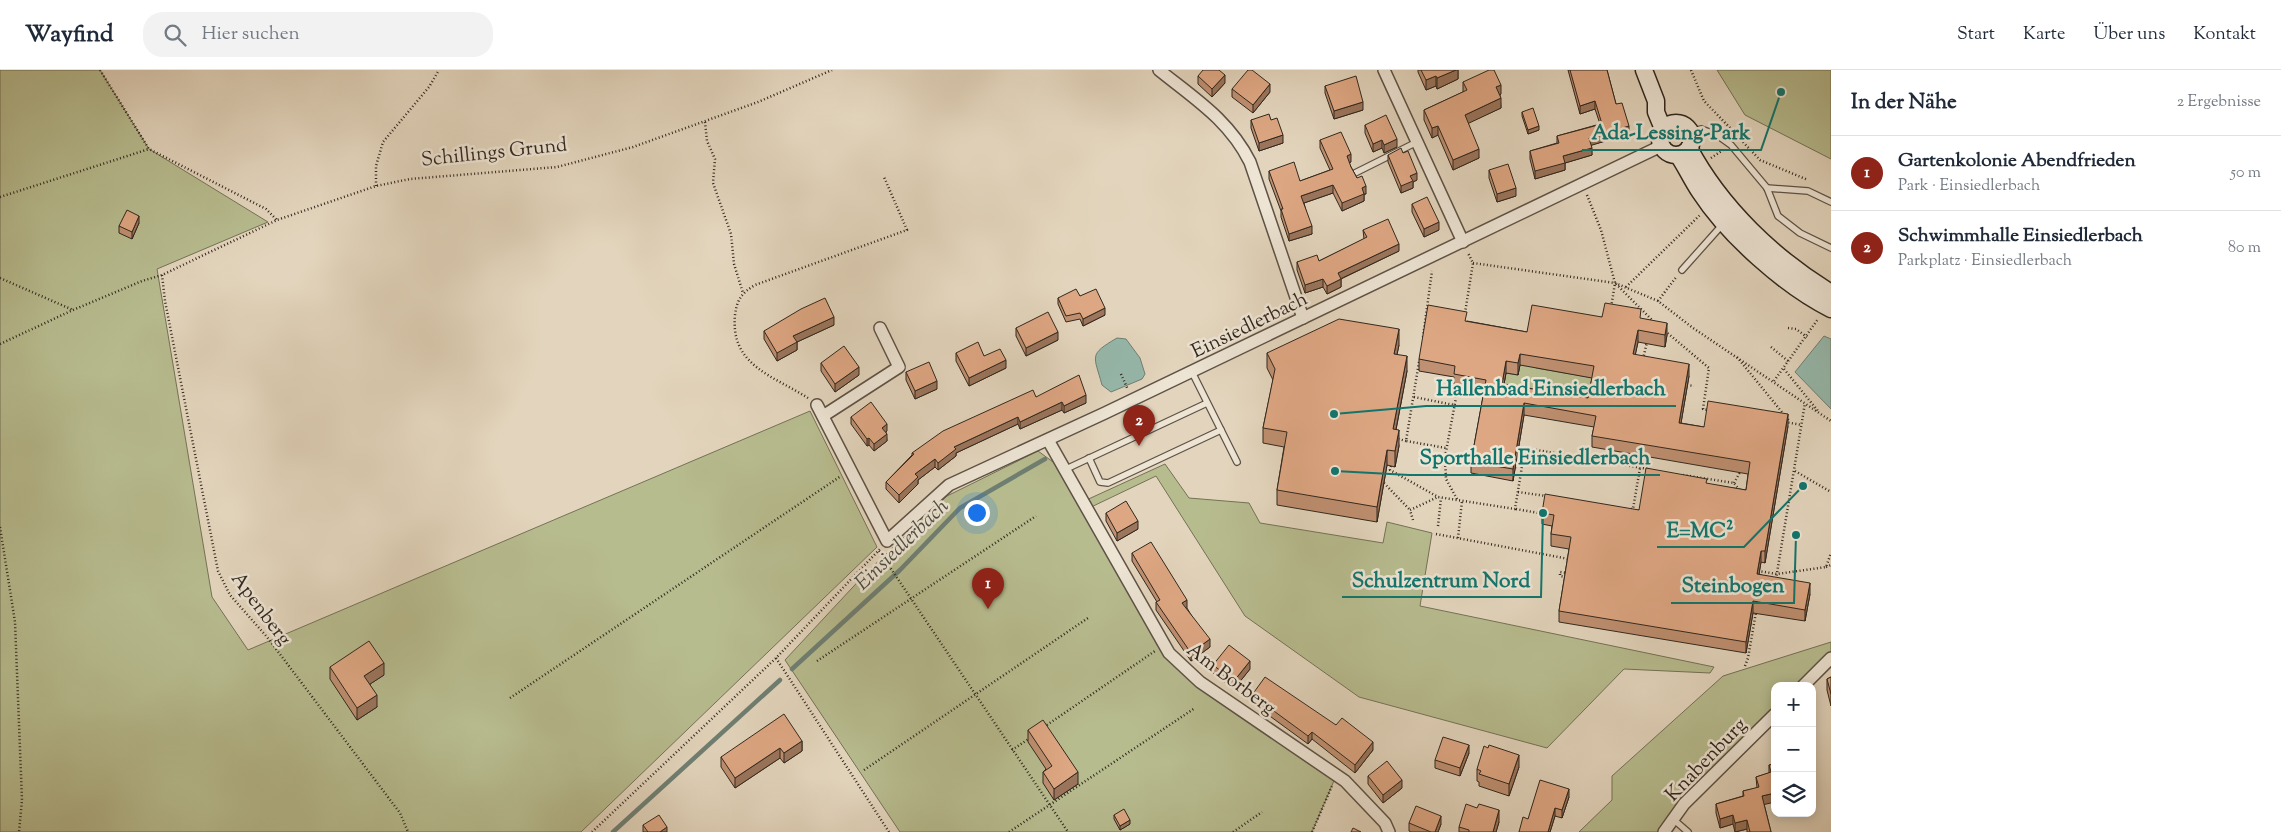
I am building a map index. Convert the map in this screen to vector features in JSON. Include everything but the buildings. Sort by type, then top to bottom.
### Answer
[{"type":"main road","points":[[1644,70],[1656,101],[1656,112],[1667,126]]},
{"type":"main road","points":[[1667,126],[1686,126],[1690,132],[1691,143],[1683,152],[1667,152],[1661,146],[1660,140],[1667,126]]},
{"type":"main road","points":[[1683,152],[1700,192],[1724,222],[1767,265],[1800,291],[1830,303]]},
{"type":"main road","points":[[1683,152],[1754,233],[1805,277],[1830,303]]},
{"type":"street","points":[[1159,70],[1227,125],[1240,142],[1250,162],[1303,318]]},
{"type":"street","points":[[1384,70],[1463,242]]},
{"type":"street","name":"Einsiedlerbach","points":[[887,541],[950,485],[1192,372],[1661,146]]},
{"type":"street","points":[[823,416],[899,367],[880,328]]},
{"type":"street","points":[[817,405],[887,541]]},
{"type":"street","name":"Am Borberg","points":[[1048,440],[1169,653],[1200,682],[1345,781],[1386,823],[1389,832]]},
{"type":"street","points":[[1807,682],[1831,658]]},
{"type":"street","name":"Knabenburg","points":[[1664,832],[1684,804],[1771,718]]},
{"type":"lane","points":[[1690,132],[1701,129],[1717,135],[1731,145],[1767,188],[1778,216],[1800,233],[1831,248]]},
{"type":"lane","points":[[1355,173],[1417,142]]},
{"type":"lane","points":[[1767,188],[1808,192],[1831,202]]},
{"type":"lane","points":[[1682,270],[1724,222]]},
{"type":"lane","points":[[1192,372],[1237,462]]},
{"type":"lane","points":[[1064,470],[1207,403]]},
{"type":"lane","points":[[1089,458],[1100,482],[1108,483],[1221,430]]},
{"type":"lane","points":[[1673,819],[1688,832]]},
{"type":"path","points":[[100,70],[149,148],[266,209],[277,220]]},
{"type":"path","points":[[376,186],[376,166],[383,142],[429,87],[439,70]]},
{"type":"path","name":"Schillings Grund","points":[[0,344],[73,310],[162,274],[277,220],[376,186],[410,179],[557,167],[633,147],[705,122],[758,102],[832,70]]},
{"type":"path","points":[[1691,70],[1704,101],[1740,138]]},
{"type":"path","points":[[705,122],[707,141],[715,159],[713,183],[731,234],[734,264],[743,293]]},
{"type":"path","points":[[0,197],[149,148]]},
{"type":"path","points":[[817,405],[758,370],[744,355],[737,340],[734,324],[736,309],[743,293],[755,285],[907,230],[884,177]]},
{"type":"path","points":[[1583,185],[1601,230],[1615,283],[1609,316]]},
{"type":"path","points":[[1626,287],[1698,216]]},
{"type":"path","points":[[1464,314],[1473,263],[1615,283],[1658,301],[1831,421]]},
{"type":"path","points":[[1423,338],[1432,270],[1424,274]]},
{"type":"path","points":[[1658,301],[1682,270]]},
{"type":"path","name":"Apenberg","points":[[162,274],[165,301],[218,571],[230,595],[267,637],[400,813],[408,832]]},
{"type":"path","points":[[0,278],[73,310]]},
{"type":"path","points":[[1615,283],[1652,320],[1710,368],[1703,409],[1712,410]]},
{"type":"path","points":[[1774,381],[1830,303]]},
{"type":"path","points":[[1649,329],[1652,320]]},
{"type":"path","points":[[1788,328],[1796,329],[1807,337]]},
{"type":"path","points":[[1641,367],[1647,339]]},
{"type":"path","points":[[1771,348],[1788,361]]},
{"type":"path","points":[[1735,355],[1791,424]]},
{"type":"path","points":[[1406,441],[1420,358]]},
{"type":"path","points":[[1783,368],[1821,414]]},
{"type":"path","points":[[1687,385],[1694,386]]},
{"type":"path","points":[[1457,500],[1446,478],[1446,448],[1458,387]]},
{"type":"path","points":[[1414,397],[1454,405]]},
{"type":"path","points":[[1775,583],[1805,402]]},
{"type":"path","points":[[1784,422],[1802,425]]},
{"type":"path","points":[[1394,438],[1446,448]]},
{"type":"path","points":[[1516,509],[1525,448],[1649,469]]},
{"type":"path","points":[[1515,468],[1518,462]]},
{"type":"path","points":[[1390,466],[1390,470],[1440,497],[1544,514]]},
{"type":"path","points":[[1624,508],[1634,509],[1640,468]]},
{"type":"path","points":[[510,698],[851,470]]},
{"type":"path","points":[[1795,471],[1831,492]]},
{"type":"path","points":[[1734,483],[1740,472]]},
{"type":"path","points":[[1677,474],[1734,483],[1743,495]]},
{"type":"path","points":[[1708,482],[1715,480]]},
{"type":"path","points":[[1384,483],[1410,510],[1413,520]]},
{"type":"path","points":[[1518,492],[1547,496]]},
{"type":"path","points":[[1410,510],[1440,497]]},
{"type":"path","points":[[1438,526],[1440,497]]},
{"type":"path","points":[[1458,538],[1462,501]]},
{"type":"path","points":[[817,661],[1036,516]]},
{"type":"path","points":[[0,527],[15,622],[22,800],[19,832]]},
{"type":"path","points":[[1436,534],[1570,559]]},
{"type":"path","points":[[592,832],[776,658],[887,541]]},
{"type":"path","points":[[878,550],[1068,832]]},
{"type":"path","points":[[1826,566],[1831,553]]},
{"type":"path","points":[[1756,570],[1777,574],[1831,565]]},
{"type":"path","points":[[1761,579],[1762,571]]},
{"type":"path","points":[[1745,666],[1756,610]]},
{"type":"path","points":[[864,770],[1088,618]]},
{"type":"path","points":[[1044,728],[1164,645]]},
{"type":"path","points":[[776,658],[889,832]]},
{"type":"path","points":[[1009,832],[1194,708]]},
{"type":"path","points":[[1012,750],[1036,733]]},
{"type":"path","points":[[1312,832],[1336,776]]},
{"type":"path","points":[[1233,832],[1262,812]]},
{"type":"shaded area","points":[[0,70],[100,70],[149,149],[268,222],[157,269],[212,597],[248,650],[810,411],[877,547],[581,832],[0,832]]},
{"type":"shaded area","points":[[1717,70],[1831,70],[1831,159],[1745,115]]},
{"type":"shaded area","points":[[1824,336],[1831,339],[1831,409],[1795,372]]},
{"type":"shaded area","points":[[1117,338],[1126,339],[1140,358],[1145,374],[1142,379],[1111,392],[1102,385],[1096,357],[1097,352],[1101,348]]},
{"type":"shaded area","points":[[1511,345],[1536,368],[1594,378],[1588,410],[1502,395],[1506,373],[1518,375],[1519,368]]},
{"type":"shaded area","points":[[1038,451],[1064,470],[1082,502],[1165,464],[1189,498],[1249,503],[1260,523],[1383,543],[1387,522],[1432,533],[1420,606],[1714,667],[1710,673],[1624,669],[1547,748],[1359,697],[1245,616],[1156,476],[1087,509],[1169,653],[1336,776],[1312,832],[900,832],[785,660],[866,573],[947,496]]},
{"type":"shaded area","points":[[1831,642],[1831,658],[1807,682],[1771,682],[1771,718],[1664,832],[1579,832],[1612,800],[1612,776],[1723,676]]},
{"type":"waterway","name":"Einsiedlerbach","points":[[792,669],[900,570],[960,508],[1045,459]]},
{"type":"waterway","name":"Einsiedlerbach","points":[[613,832],[780,680]]},
{"type":"place","name":"Ada-Lessing-Park","points":[[1781,92]]},
{"type":"place","name":"Hallenbad Einsiedlerbach","points":[[1334,414]]},
{"type":"place","name":"Schwimmhalle Einsiedlerbach","points":[[1139,446]]},
{"type":"place","name":"Sporthalle Einsiedlerbach","points":[[1335,471]]},
{"type":"place","name":"E=MC²","points":[[1803,486]]},
{"type":"place","name":"Schulzentrum Nord","points":[[1543,513]]},
{"type":"place","name":"Steinbogen","points":[[1796,535]]},
{"type":"place","name":"Gartenkolonie Abendfrieden","points":[[988,609]]}]
